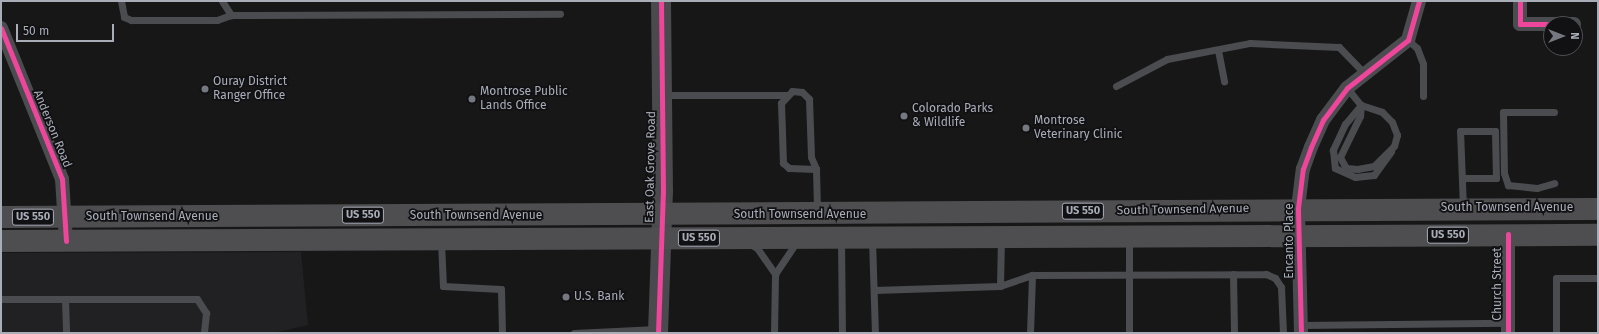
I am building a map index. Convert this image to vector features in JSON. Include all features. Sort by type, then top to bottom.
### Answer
[{"type":"highway","name":"South Townsend Avenue","points":[[1,217],[661,216],[1298,208],[1598,209]]},
{"type":"highway","name":"South Townsend Avenue","points":[[1,241],[660,238],[1001,239],[1508,234],[1598,235]]},
{"type":"street","name":"East Oak Grove Road","points":[[658,331],[661,216],[661,1]]},
{"type":"street","points":[[1408,40],[1419,1]]},
{"type":"street","points":[[1520,1],[1520,24],[1543,24]]},
{"type":"street","name":"Anderson Road","points":[[1,28],[62,179],[66,217],[66,241]]},
{"type":"street","name":"Encanto Place","points":[[1301,329],[1298,208],[1303,168],[1323,120],[1347,88],[1364,73],[1408,40]]},
{"type":"street","name":"Church Street","points":[[1508,234],[1508,328]]},
{"type":"lane","points":[[121,1],[124,17],[131,20],[216,20],[231,15],[560,14]]},
{"type":"lane","points":[[222,1],[231,15]]},
{"type":"lane","points":[[1408,40],[1417,48],[1423,64],[1423,96]]},
{"type":"lane","points":[[1116,86],[1167,59],[1250,43],[1339,47],[1364,73]]},
{"type":"lane","points":[[1218,50],[1224,81]]},
{"type":"lane","points":[[1347,88],[1362,105],[1382,112],[1392,122],[1397,135],[1394,146],[1368,168],[1346,168],[1342,164],[1341,149],[1360,116],[1362,105]]},
{"type":"lane","points":[[662,95],[786,95],[802,92],[809,99],[811,157],[816,169],[817,214]]},
{"type":"lane","points":[[786,95],[781,103],[780,121],[783,163],[789,168],[816,169]]},
{"type":"lane","points":[[1554,112],[1503,112],[1504,173],[1508,186],[1537,188],[1554,183]]},
{"type":"lane","points":[[1460,131],[1495,131],[1496,178],[1464,178],[1460,176],[1460,131]]},
{"type":"lane","points":[[1463,208],[1464,178]]},
{"type":"lane","points":[[1129,237],[1130,333]]},
{"type":"lane","points":[[738,238],[758,248],[775,274]]},
{"type":"lane","points":[[841,238],[842,333]]},
{"type":"lane","points":[[441,239],[443,286],[501,288],[502,333]]},
{"type":"lane","points":[[774,333],[775,274],[790,248],[804,239]]},
{"type":"lane","points":[[872,239],[875,333]]},
{"type":"lane","points":[[1000,286],[1001,239]]},
{"type":"lane","points":[[1233,274],[1234,333]]},
{"type":"lane","points":[[874,290],[1000,286],[1032,275],[1233,274],[1275,278],[1283,294],[1283,333]]},
{"type":"lane","points":[[1030,333],[1032,275]]},
{"type":"lane","points":[[1556,333],[1556,278],[1598,278]]},
{"type":"lane","points":[[1,299],[197,299],[206,313],[204,333]]},
{"type":"lane","points":[[65,300],[66,333]]},
{"type":"lane","points":[[1301,329],[1508,328]]},
{"type":"lane","points":[[574,333],[658,331]]},
{"type":"shaded area","points":[[301,252],[308,325],[273,333],[1,333],[1,253]]},
{"type":"cycle path","points":[[658,333],[663,192],[661,1]]},
{"type":"cycle path","points":[[1301,333],[1298,208],[1303,169],[1323,120],[1347,88],[1408,40],[1419,1]]},
{"type":"cycle path","points":[[1520,1],[1520,24],[1543,24]]},
{"type":"cycle path","points":[[1,28],[62,179],[66,241]]},
{"type":"cycle path","points":[[1508,234],[1508,333]]},
{"type":"place","name":"Ouray District Ranger Office","points":[[205,89]]},
{"type":"place","name":"Montrose Public Lands Office","points":[[472,99]]},
{"type":"place","name":"Colorado Parks & Wildlife","points":[[904,116]]},
{"type":"place","name":"Montrose Veterinary Clinic","points":[[1026,128]]},
{"type":"place","name":"U.S. Bank","points":[[566,297]]}]
